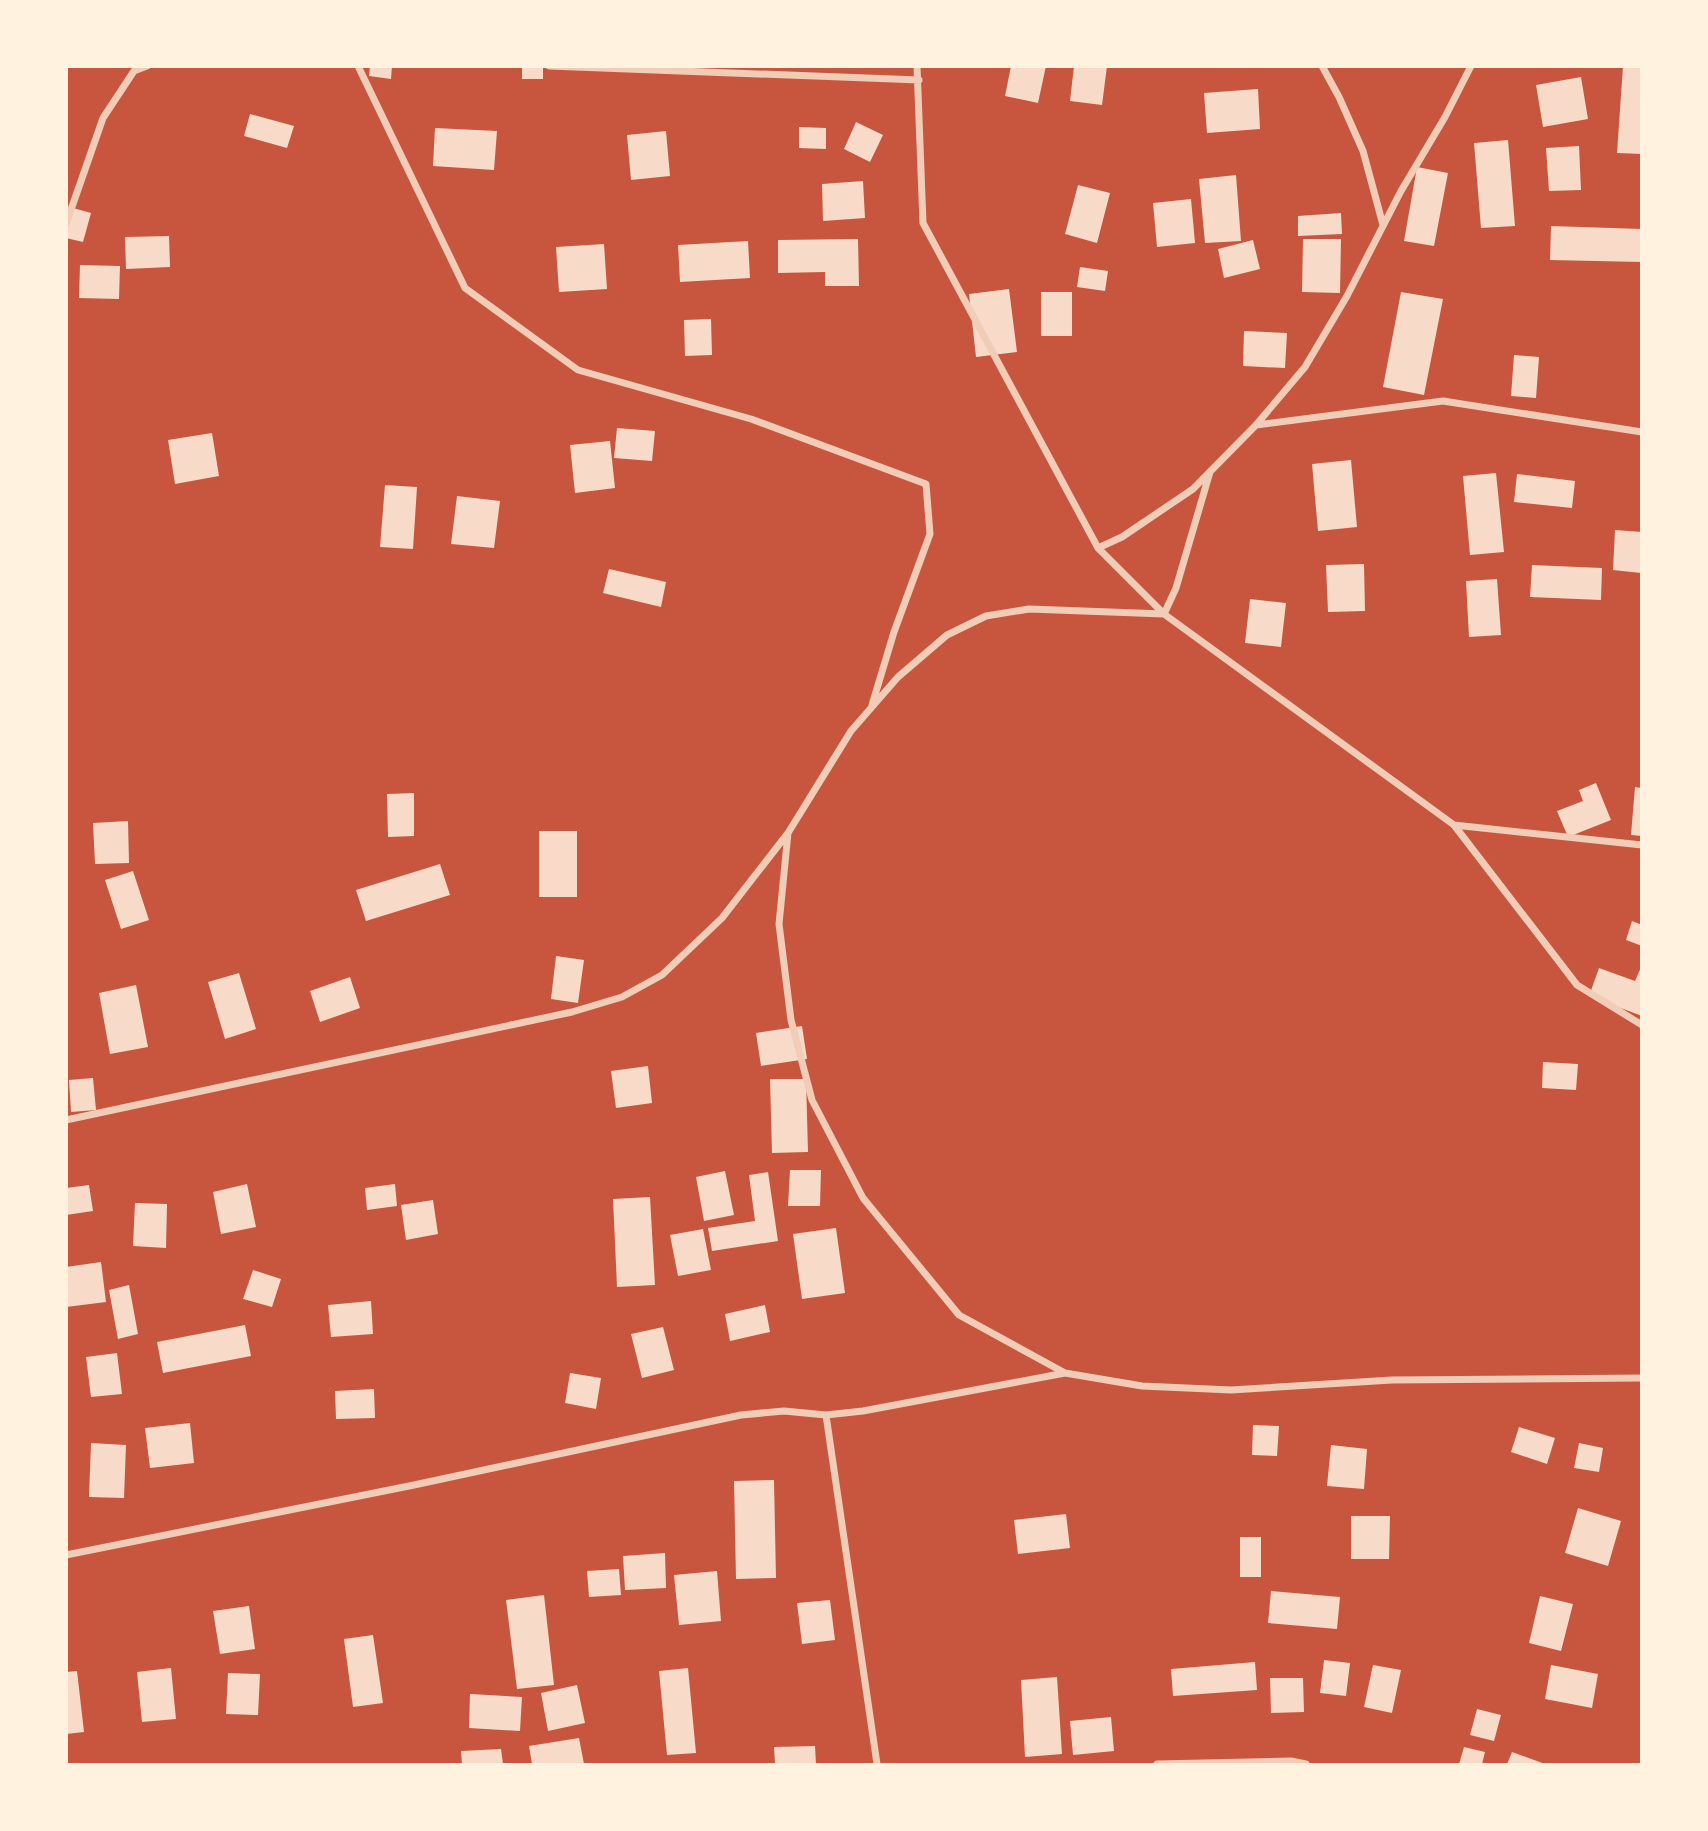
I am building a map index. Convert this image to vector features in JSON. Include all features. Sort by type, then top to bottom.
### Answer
[{"type":"street","points":[[66,225],[103,118],[134,71],[147,66]]},
{"type":"street","points":[[358,66],[465,288],[578,370],[751,419],[926,484],[930,534],[894,632],[871,708]]},
{"type":"street","points":[[549,66],[919,80]]},
{"type":"street","points":[[917,66],[923,223],[1098,548],[1164,614],[1454,825],[1577,985],[1642,1025]]},
{"type":"street","points":[[1322,66],[1363,151],[1383,226]]},
{"type":"street","points":[[1098,548],[1122,537],[1193,489],[1256,425],[1305,366],[1347,296],[1471,66]]},
{"type":"street","points":[[1256,425],[1443,401],[1642,432]]},
{"type":"street","points":[[1164,614],[1176,589],[1210,471]]},
{"type":"street","points":[[66,1120],[572,1012],[622,997],[662,975],[722,918],[788,833],[850,731],[898,677],[947,635],[986,616],[1029,609],[1164,614]]},
{"type":"street","points":[[1454,825],[1642,845]]},
{"type":"street","points":[[788,833],[779,924],[791,1020],[812,1100],[863,1198],[959,1315],[1065,1373],[1142,1386],[1231,1390],[1392,1380],[1642,1378]]},
{"type":"street","points":[[66,1555],[414,1486],[741,1415],[785,1411],[826,1415],[863,1411],[1065,1373]]},
{"type":"street","points":[[826,1415],[877,1765]]},
{"type":"street","points":[[1157,1765],[1291,1761],[1306,1765]]},
{"type":"building","points":[[370,66],[392,66],[391,79],[369,76]]},
{"type":"building","points":[[522,66],[543,66],[543,79],[522,79]]},
{"type":"building","points":[[1011,66],[1046,66],[1038,103],[1005,96]]},
{"type":"building","points":[[1074,66],[1107,66],[1102,105],[1070,101]]},
{"type":"building","points":[[1623,66],[1642,66],[1642,154],[1617,153]]},
{"type":"building","points":[[1581,77],[1588,119],[1543,127],[1536,85]]},
{"type":"building","points":[[1258,89],[1260,129],[1207,133],[1204,93]]},
{"type":"building","points":[[250,114],[294,126],[287,148],[244,136]]},
{"type":"building","points":[[856,122],[883,135],[870,162],[844,149]]},
{"type":"building","points":[[799,127],[826,128],[826,149],[799,148]]},
{"type":"building","points":[[435,128],[497,131],[494,170],[433,166]]},
{"type":"building","points":[[666,131],[670,176],[631,180],[627,135]]},
{"type":"building","points":[[1508,140],[1515,226],[1481,228],[1474,143]]},
{"type":"building","points":[[1579,146],[1581,190],[1549,191],[1546,148]]},
{"type":"building","points":[[1417,167],[1448,173],[1434,246],[1404,241]]},
{"type":"building","points":[[1236,175],[1241,241],[1205,243],[1199,179]]},
{"type":"building","points":[[863,181],[865,218],[823,221],[822,184]]},
{"type":"building","points":[[1078,185],[1110,193],[1097,243],[1065,234]]},
{"type":"building","points":[[1191,199],[1195,243],[1157,247],[1153,203]]},
{"type":"building","points":[[66,206],[91,213],[83,242],[66,238]]},
{"type":"building","points":[[1341,213],[1342,234],[1298,236],[1298,216]]},
{"type":"building","points":[[1551,226],[1642,229],[1642,262],[1550,260]]},
{"type":"building","points":[[169,236],[170,267],[126,269],[125,237]]},
{"type":"building","points":[[858,239],[859,286],[825,286],[825,272],[778,273],[778,240]]},
{"type":"building","points":[[1303,239],[1341,239],[1340,293],[1302,292]]},
{"type":"building","points":[[1253,240],[1260,269],[1224,278],[1218,249]]},
{"type":"building","points":[[748,241],[750,278],[680,282],[678,245]]},
{"type":"building","points":[[604,244],[607,289],[559,292],[556,247]]},
{"type":"building","points":[[80,265],[120,266],[119,299],[79,298]]},
{"type":"building","points":[[1080,267],[1108,271],[1105,291],[1077,287]]},
{"type":"building","points":[[1009,289],[1017,352],[976,357],[969,294]]},
{"type":"building","points":[[1041,292],[1072,292],[1072,336],[1041,336]]},
{"type":"building","points":[[1401,292],[1443,299],[1424,395],[1383,387]]},
{"type":"building","points":[[711,319],[712,355],[685,356],[684,320]]},
{"type":"building","points":[[1244,331],[1287,333],[1285,368],[1243,366]]},
{"type":"building","points":[[1514,355],[1539,357],[1536,398],[1511,396]]},
{"type":"building","points":[[617,428],[655,431],[652,461],[614,458]]},
{"type":"building","points":[[212,433],[219,476],[175,484],[168,440]]},
{"type":"building","points":[[610,441],[615,488],[575,493],[570,445]]},
{"type":"building","points":[[1351,460],[1357,527],[1318,531],[1312,464]]},
{"type":"building","points":[[1496,473],[1504,552],[1470,555],[1463,476]]},
{"type":"building","points":[[1517,474],[1575,481],[1572,508],[1514,502]]},
{"type":"building","points":[[385,485],[417,487],[413,549],[380,547]]},
{"type":"building","points":[[457,496],[500,501],[494,548],[451,544]]},
{"type":"building","points":[[1615,530],[1642,532],[1641,573],[1613,570]]},
{"type":"building","points":[[1364,564],[1365,611],[1328,612],[1326,565]]},
{"type":"building","points":[[1532,565],[1602,568],[1601,600],[1530,597]]},
{"type":"building","points":[[609,569],[666,582],[661,607],[603,593]]},
{"type":"building","points":[[1497,579],[1501,635],[1469,637],[1466,581]]},
{"type":"building","points":[[1250,599],[1286,603],[1281,647],[1245,643]]},
{"type":"building","points":[[1596,783],[1611,820],[1568,837],[1557,811],[1583,801],[1579,790]]},
{"type":"building","points":[[1635,787],[1642,788],[1642,836],[1631,835]]},
{"type":"building","points":[[414,793],[414,836],[388,837],[387,794]]},
{"type":"building","points":[[128,821],[129,863],[95,864],[93,823]]},
{"type":"building","points":[[539,831],[577,831],[577,897],[539,897]]},
{"type":"building","points":[[440,864],[450,895],[366,921],[356,890]]},
{"type":"building","points":[[133,871],[149,920],[121,929],[105,880]]},
{"type":"building","points":[[1632,921],[1642,925],[1642,946],[1626,940]]},
{"type":"building","points":[[556,956],[584,960],[578,1003],[551,999]]},
{"type":"building","points":[[1642,965],[1642,1016],[1589,996],[1599,968],[1635,981]]},
{"type":"building","points":[[239,973],[256,1029],[225,1039],[208,982]]},
{"type":"building","points":[[350,977],[360,1008],[320,1022],[310,991]]},
{"type":"building","points":[[136,985],[148,1047],[110,1054],[99,993]]},
{"type":"building","points":[[802,1026],[807,1059],[761,1066],[756,1033]]},
{"type":"building","points":[[1543,1062],[1578,1064],[1576,1090],[1542,1088]]},
{"type":"building","points":[[648,1066],[652,1103],[616,1108],[611,1071]]},
{"type":"building","points":[[93,1078],[96,1110],[71,1112],[69,1080]]},
{"type":"building","points":[[770,1079],[806,1079],[808,1152],[772,1153]]},
{"type":"building","points":[[790,1170],[821,1170],[820,1206],[788,1206]]},
{"type":"building","points":[[725,1171],[734,1215],[704,1221],[696,1177]]},
{"type":"building","points":[[768,1172],[778,1241],[712,1251],[708,1228],[755,1221],[749,1175]]},
{"type":"building","points":[[247,1184],[256,1227],[221,1234],[213,1192]]},
{"type":"building","points":[[395,1184],[397,1206],[367,1210],[365,1188]]},
{"type":"building","points":[[89,1185],[93,1211],[66,1215],[66,1188]]},
{"type":"building","points":[[650,1197],[655,1285],[617,1287],[613,1199]]},
{"type":"building","points":[[433,1200],[438,1234],[406,1240],[401,1205]]},
{"type":"building","points":[[135,1203],[167,1204],[166,1248],[133,1246]]},
{"type":"building","points":[[836,1228],[845,1293],[802,1299],[793,1234]]},
{"type":"building","points":[[703,1229],[711,1270],[678,1276],[670,1235]]},
{"type":"building","points":[[101,1262],[106,1302],[66,1307],[66,1267]]},
{"type":"building","points":[[253,1270],[281,1279],[272,1307],[243,1299]]},
{"type":"building","points":[[129,1285],[138,1334],[118,1339],[109,1290]]},
{"type":"building","points":[[371,1301],[373,1334],[331,1337],[328,1305]]},
{"type":"building","points":[[765,1305],[770,1332],[730,1341],[725,1314]]},
{"type":"building","points":[[245,1325],[251,1356],[163,1373],[157,1342]]},
{"type":"building","points":[[663,1327],[674,1370],[642,1378],[631,1334]]},
{"type":"building","points":[[117,1353],[122,1394],[91,1397],[86,1357]]},
{"type":"building","points":[[570,1373],[601,1378],[596,1409],[565,1403]]},
{"type":"building","points":[[374,1389],[375,1418],[336,1419],[335,1391]]},
{"type":"building","points":[[190,1423],[194,1463],[150,1468],[145,1428]]},
{"type":"building","points":[[1253,1425],[1279,1426],[1277,1456],[1252,1455]]},
{"type":"building","points":[[1519,1427],[1555,1438],[1547,1464],[1511,1452]]},
{"type":"building","points":[[91,1443],[126,1445],[124,1498],[89,1497]]},
{"type":"building","points":[[1579,1443],[1603,1448],[1599,1472],[1574,1468]]},
{"type":"building","points":[[1331,1445],[1367,1449],[1364,1489],[1327,1486]]},
{"type":"building","points":[[774,1480],[776,1578],[736,1579],[734,1481]]},
{"type":"building","points":[[1578,1508],[1621,1521],[1608,1566],[1565,1553]]},
{"type":"building","points":[[1066,1514],[1070,1548],[1018,1554],[1014,1520]]},
{"type":"building","points":[[1351,1516],[1390,1516],[1389,1559],[1351,1559]]},
{"type":"building","points":[[1240,1537],[1261,1537],[1261,1577],[1240,1577]]},
{"type":"building","points":[[665,1553],[666,1588],[625,1590],[623,1556]]},
{"type":"building","points":[[619,1569],[621,1595],[589,1597],[587,1571]]},
{"type":"building","points":[[717,1571],[721,1621],[679,1625],[674,1575]]},
{"type":"building","points":[[1271,1591],[1340,1597],[1337,1629],[1268,1623]]},
{"type":"building","points":[[544,1595],[554,1685],[517,1689],[506,1600]]},
{"type":"building","points":[[1540,1596],[1573,1604],[1561,1651],[1529,1643]]},
{"type":"building","points":[[830,1600],[835,1640],[802,1644],[797,1603]]},
{"type":"building","points":[[249,1606],[255,1649],[220,1654],[213,1611]]},
{"type":"building","points":[[373,1635],[383,1703],[353,1707],[344,1639]]},
{"type":"building","points":[[1324,1660],[1350,1663],[1346,1696],[1320,1693]]},
{"type":"building","points":[[1255,1662],[1257,1690],[1173,1696],[1171,1669]]},
{"type":"building","points":[[1373,1665],[1401,1670],[1392,1713],[1364,1707]]},
{"type":"building","points":[[1551,1665],[1598,1674],[1592,1708],[1545,1699]]},
{"type":"building","points":[[171,1668],[176,1719],[142,1722],[137,1672]]},
{"type":"building","points":[[688,1668],[696,1753],[667,1755],[659,1671]]},
{"type":"building","points":[[77,1671],[84,1732],[66,1734],[66,1672]]},
{"type":"building","points":[[228,1673],[260,1674],[258,1715],[226,1714]]},
{"type":"building","points":[[1057,1677],[1062,1754],[1025,1757],[1021,1680]]},
{"type":"building","points":[[1270,1678],[1303,1678],[1304,1712],[1271,1713]]},
{"type":"building","points":[[577,1685],[585,1723],[548,1731],[541,1693]]},
{"type":"building","points":[[470,1694],[522,1697],[520,1731],[469,1728]]},
{"type":"building","points":[[1477,1709],[1501,1715],[1494,1741],[1470,1735]]},
{"type":"building","points":[[1111,1717],[1114,1751],[1073,1755],[1070,1721]]},
{"type":"building","points":[[579,1738],[584,1764],[532,1764],[529,1746]]},
{"type":"building","points":[[815,1746],[816,1764],[775,1764],[774,1747]]},
{"type":"building","points":[[1464,1747],[1485,1752],[1482,1764],[1459,1764]]},
{"type":"building","points":[[501,1749],[503,1764],[462,1764],[461,1751]]},
{"type":"building","points":[[1512,1752],[1545,1764],[1507,1764]]}]
